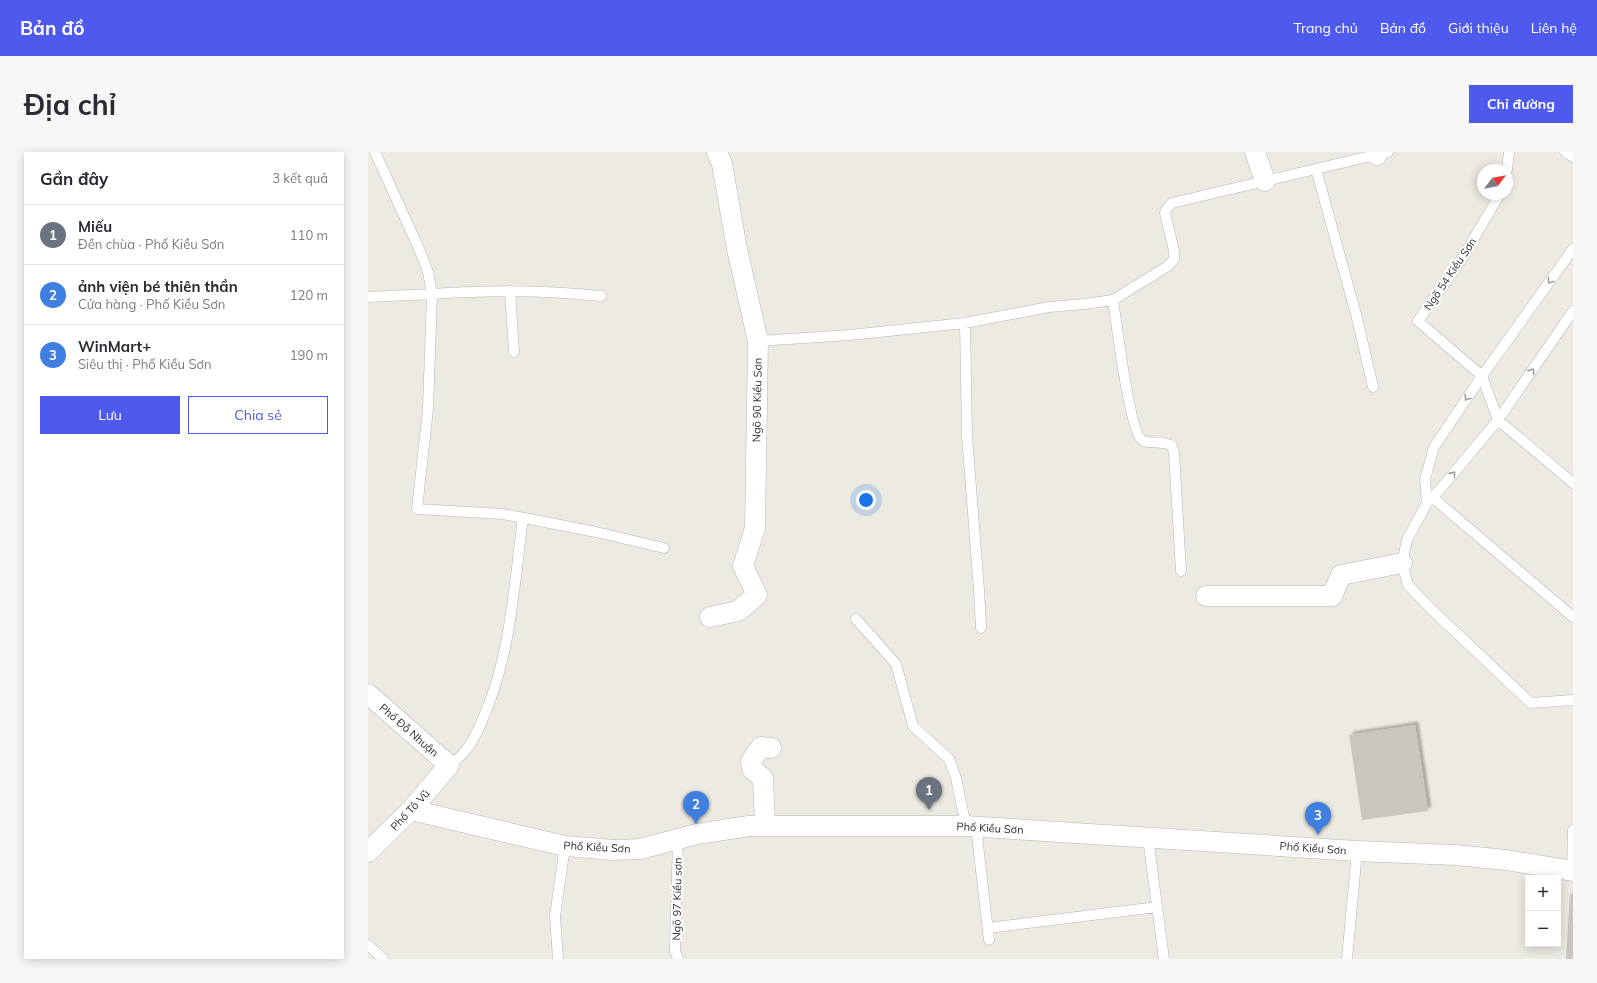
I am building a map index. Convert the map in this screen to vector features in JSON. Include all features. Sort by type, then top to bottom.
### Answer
[{"type":"street","name":"Ngõ 90 Kiều Sơn","points":[[710,617],[738,612],[757,595],[743,566],[755,528],[758,341],[737,249],[722,164],[717,152]]},
{"type":"street","points":[[1255,152],[1265,181]]},
{"type":"street","points":[[1206,596],[1332,596],[1341,575],[1402,563]]},
{"type":"street","name":"Phố Đỗ Nhuận","points":[[368,694],[450,765]]},
{"type":"street","points":[[765,825],[763,778],[752,769],[751,761],[760,747],[771,748]]},
{"type":"street","name":"Phố Tô Vũ","points":[[368,852],[411,810],[450,765]]},
{"type":"street","name":"Phố Kiều Sơn","points":[[411,810],[565,846],[614,850],[640,849],[719,829],[765,825],[971,826],[1148,838],[1455,855],[1506,860],[1572,871]]},
{"type":"lane","points":[[375,152],[428,272],[432,294],[428,409],[417,508],[503,514],[596,532],[664,548]]},
{"type":"lane","points":[[1508,164],[1509,152]]},
{"type":"lane","points":[[1565,152],[1573,157]]},
{"type":"lane","points":[[758,341],[850,336],[965,323],[1049,307],[1114,300],[1168,266],[1174,259],[1174,251],[1165,212],[1172,203],[1380,153]]},
{"type":"lane","points":[[1316,169],[1355,310],[1373,387]]},
{"type":"lane","name":"Ngõ 54 Kiều Sơn","points":[[1496,200],[1461,260],[1418,321],[1482,376],[1498,420],[1573,483]]},
{"type":"lane","points":[[1573,249],[1482,376],[1434,447],[1425,479],[1429,500],[1573,617]]},
{"type":"lane","points":[[368,297],[468,291],[572,293],[601,296]]},
{"type":"lane","points":[[510,291],[514,352]]},
{"type":"lane","points":[[1114,300],[1131,408],[1137,432],[1140,438],[1145,441],[1168,444],[1172,446],[1174,453],[1180,571]]},
{"type":"lane","points":[[1573,311],[1498,420],[1443,486],[1429,500],[1407,540],[1402,563],[1408,585],[1431,609],[1531,703],[1573,700]]},
{"type":"lane","points":[[965,323],[967,436],[980,590],[981,628]]},
{"type":"lane","points":[[450,765],[466,751],[494,695],[507,639],[523,518]]},
{"type":"lane","points":[[856,618],[896,664],[913,726],[950,759],[971,826],[989,940]]},
{"type":"lane","points":[[1572,871],[1573,830]]},
{"type":"lane","points":[[1148,838],[1164,959]]},
{"type":"lane","name":"Ngõ 97 Kiều sơn","points":[[678,839],[675,951],[678,959]]},
{"type":"lane","points":[[558,959],[555,916],[565,846]]},
{"type":"lane","points":[[1347,959],[1357,850]]},
{"type":"lane","points":[[988,928],[1157,907]]},
{"type":"lane","points":[[368,945],[383,959]]},
{"type":"building","points":[[1415,725],[1428,811],[1362,820],[1349,735]]},
{"type":"building","points":[[1570,894],[1573,894],[1573,959],[1566,959]]},
{"type":"place","name":"Miếu","points":[[929,810]]},
{"type":"place","name":"ảnh viện bé thiên thần","points":[[696,824]]},
{"type":"place","name":"WinMart+","points":[[1318,835]]}]
